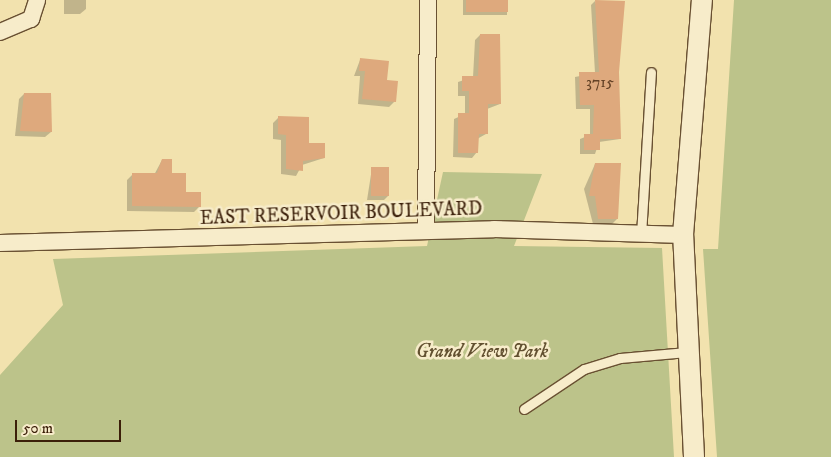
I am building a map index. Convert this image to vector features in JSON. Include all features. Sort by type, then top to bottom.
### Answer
[{"type":"street","points":[[0,32],[31,19],[37,0]]},
{"type":"street","points":[[426,230],[428,0]]},
{"type":"street","points":[[694,457],[687,352],[683,235],[702,0]]},
{"type":"street","name":"EAST RESERVOIR BOULEVARD","points":[[0,243],[426,230],[683,235]]},
{"type":"lane","points":[[641,235],[651,72]]},
{"type":"lane","points":[[524,409],[584,369],[620,358],[687,352]]},
{"type":"green space","points":[[734,0],[831,0],[831,457],[717,457],[703,249],[718,249]]},
{"type":"green space","name":"Grand View Park","points":[[443,172],[542,174],[514,246],[662,248],[674,457],[0,457],[0,375],[63,305],[53,259],[427,246]]},
{"type":"building","points":[[466,0],[508,0],[508,12],[466,12]]},
{"type":"building","points":[[595,0],[625,1],[619,72],[621,139],[600,139],[600,150],[584,150],[584,134],[593,134],[594,105],[580,105],[579,72],[599,72]]},
{"type":"building","points":[[480,34],[500,34],[501,104],[488,104],[488,134],[479,134],[478,153],[458,153],[458,113],[469,113],[469,91],[462,91],[462,76],[478,76]]},
{"type":"building","points":[[360,58],[389,61],[387,80],[398,81],[396,102],[362,99],[365,71],[359,71]]},
{"type":"building","points":[[24,93],[51,93],[52,132],[20,131]]},
{"type":"building","points":[[278,116],[309,117],[309,143],[325,143],[325,158],[303,161],[303,171],[286,169],[286,135],[278,134]]},
{"type":"building","points":[[162,159],[172,159],[172,173],[186,173],[186,192],[201,192],[201,207],[132,206],[132,173],[157,173]]},
{"type":"building","points":[[595,163],[621,163],[618,219],[598,219],[595,196],[589,196]]},
{"type":"building","points":[[371,167],[389,167],[389,196],[371,196]]}]
